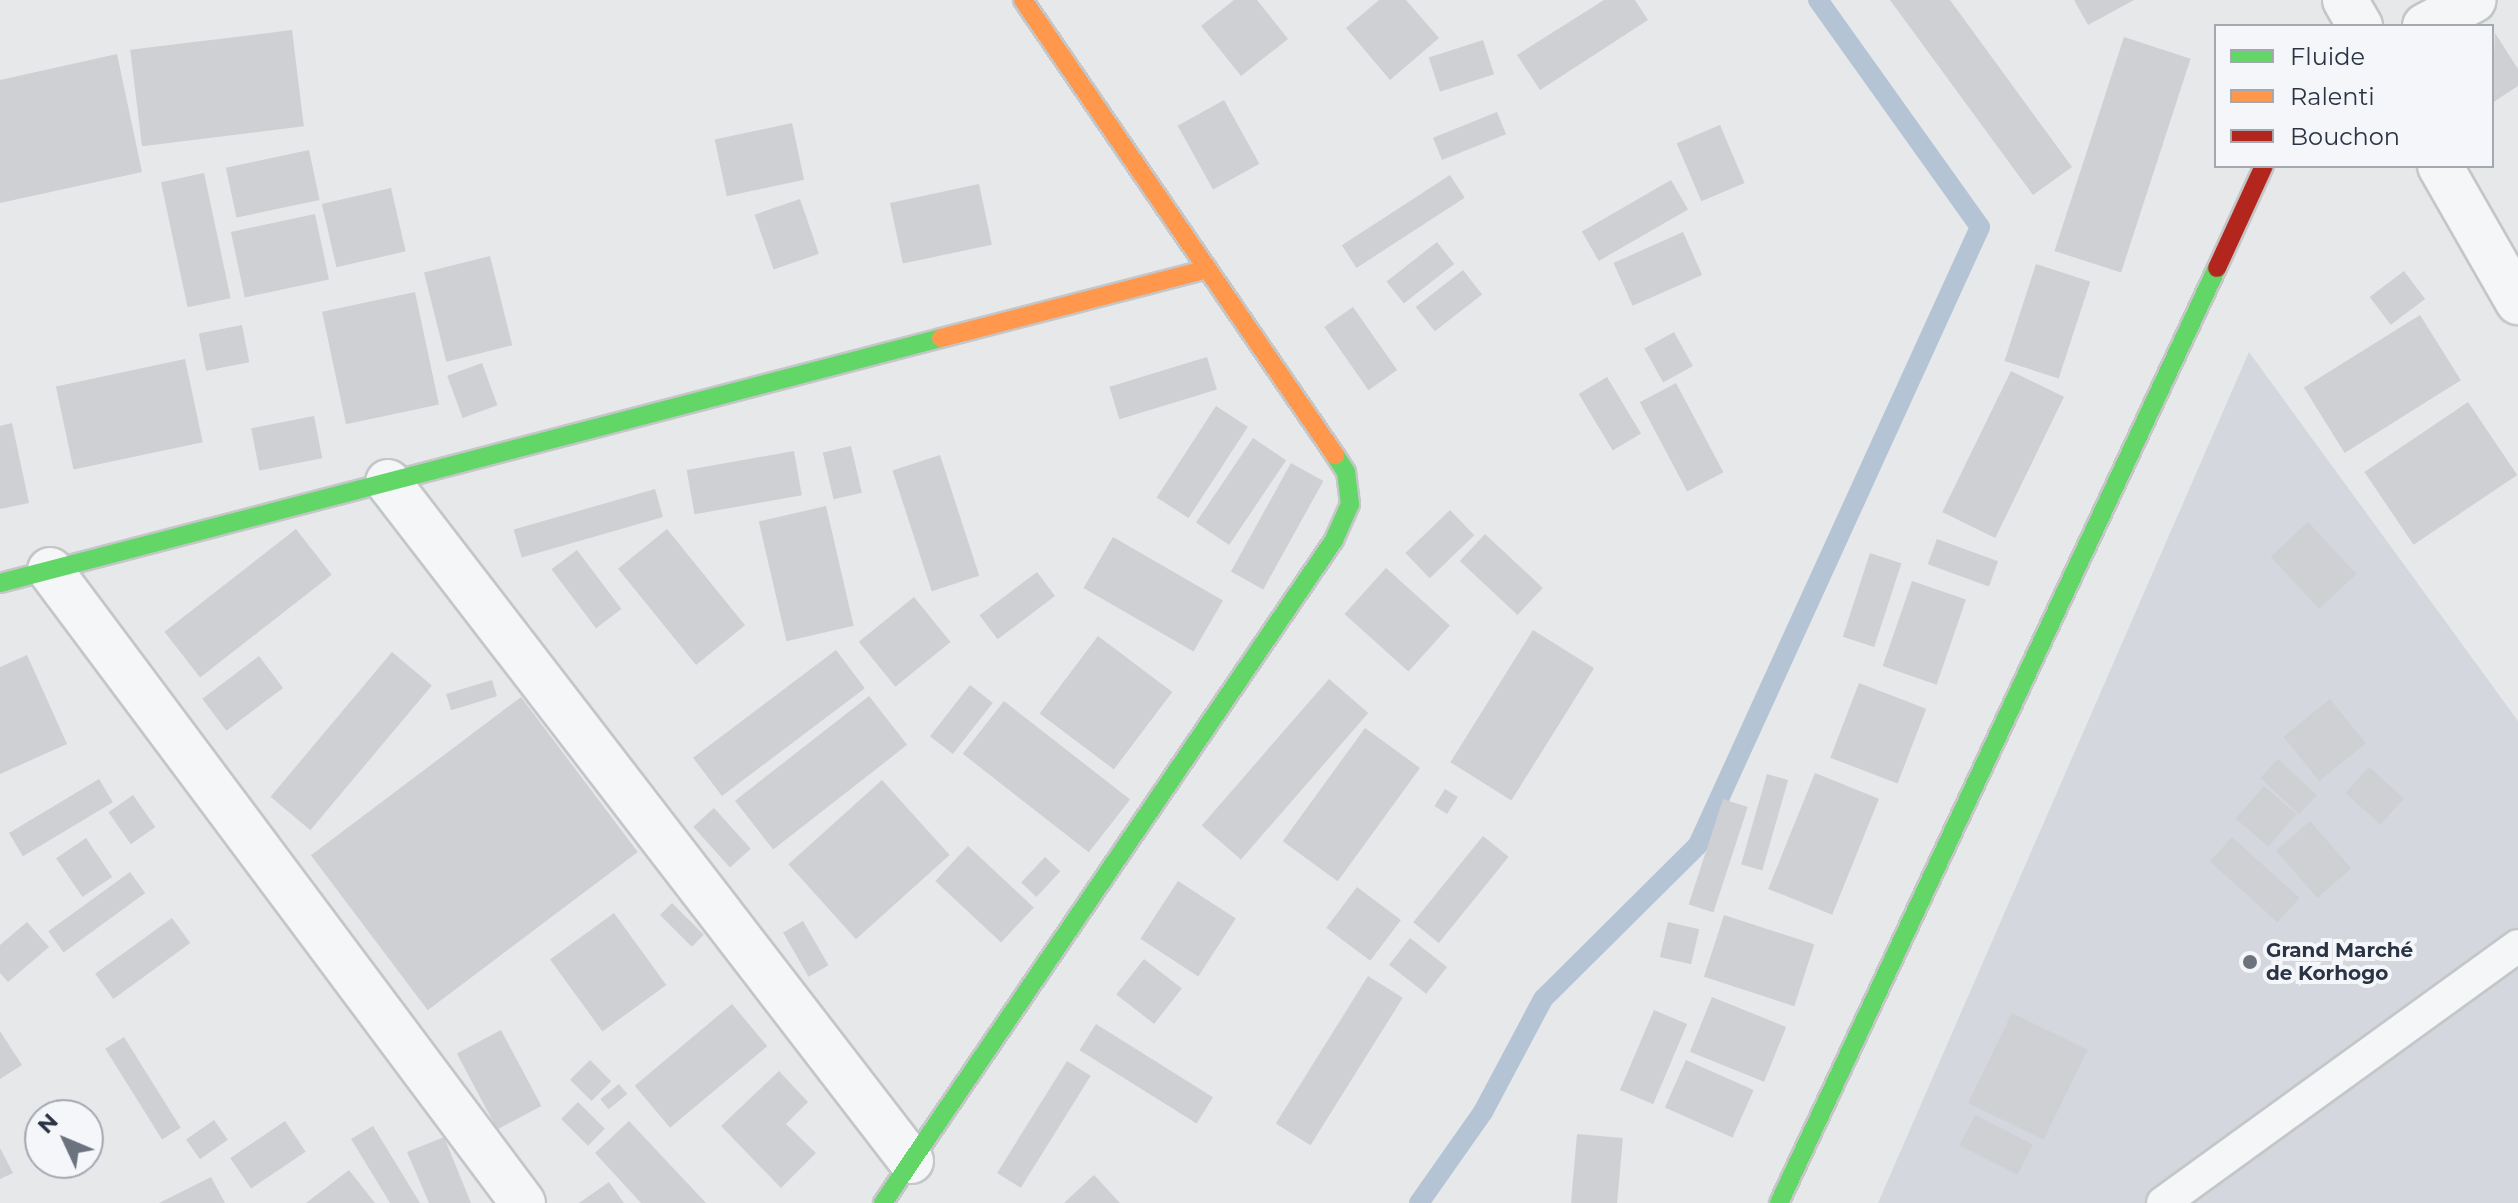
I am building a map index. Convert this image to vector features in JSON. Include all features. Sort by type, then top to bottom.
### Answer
[{"type":"street","points":[[883,1203],[1334,540],[1350,504],[1346,472],[1023,0]]},
{"type":"street","points":[[2330,24],[2343,0],[2359,24]]},
{"type":"street","points":[[2429,24],[2474,0]]},
{"type":"street","points":[[1779,1203],[2263,168]]},
{"type":"street","points":[[2441,168],[2518,302]]},
{"type":"street","points":[[0,583],[1207,269]]},
{"type":"street","points":[[388,482],[911,1161]]},
{"type":"street","points":[[50,570],[523,1203]]},
{"type":"lane","points":[[2163,1203],[2518,946]]},
{"type":"shaded area","name":"Grand Marché de Korhogo","points":[[2249,352],[2518,721],[2518,1203],[1878,1203]]},
{"type":"building","points":[[1234,0],[1257,0],[1288,39],[1241,76],[1201,26]]},
{"type":"building","points":[[1379,0],[1406,0],[1439,38],[1390,80],[1346,28]]},
{"type":"building","points":[[1604,0],[1635,0],[1648,20],[1540,90],[1517,55]]},
{"type":"building","points":[[1890,0],[1950,0],[2072,167],[2033,195]]},
{"type":"building","points":[[2074,0],[2134,0],[2088,25]]},
{"type":"building","points":[[292,30],[304,126],[142,146],[130,50]]},
{"type":"building","points":[[2495,33],[2518,69],[2518,86],[2494,102]]},
{"type":"building","points":[[2124,37],[2191,59],[2121,273],[2054,251]]},
{"type":"building","points":[[1483,40],[1494,74],[1440,92],[1429,58]]},
{"type":"building","points":[[117,54],[142,172],[0,203],[0,80]]},
{"type":"building","points":[[1224,100],[1259,164],[1213,190],[1178,126]]},
{"type":"building","points":[[1497,112],[1506,134],[1442,160],[1433,138]]},
{"type":"building","points":[[792,123],[804,180],[727,196],[715,139]]},
{"type":"building","points":[[1720,125],[1745,183],[1701,201],[1677,143]]},
{"type":"building","points":[[309,150],[320,200],[236,218],[226,168]]},
{"type":"building","points":[[204,173],[231,298],[188,307],[161,182]]},
{"type":"building","points":[[1450,175],[1465,198],[1357,268],[1342,245]]},
{"type":"building","points":[[1671,180],[1688,209],[1599,261],[1582,232]]},
{"type":"building","points":[[979,184],[992,245],[903,264],[890,203]]},
{"type":"building","points":[[391,188],[406,251],[336,267],[322,204]]},
{"type":"building","points":[[800,199],[819,254],[773,269],[755,215]]},
{"type":"building","points":[[315,214],[329,280],[245,297],[231,232]]},
{"type":"building","points":[[1683,232],[1702,275],[1633,306],[1614,263]]},
{"type":"building","points":[[1437,242],[1454,264],[1404,303],[1387,281]]},
{"type":"building","points":[[490,256],[512,345],[446,362],[424,272]]},
{"type":"building","points":[[2036,264],[2090,282],[2059,379],[2004,361]]},
{"type":"building","points":[[1463,270],[1482,294],[1435,331],[1416,307]]},
{"type":"building","points":[[2404,271],[2425,299],[2391,325],[2370,297]]},
{"type":"building","points":[[415,292],[439,404],[346,424],[322,312]]},
{"type":"building","points":[[1353,307],[1397,370],[1368,390],[1324,327]]},
{"type":"building","points":[[2420,315],[2461,380],[2345,453],[2304,388]]},
{"type":"building","points":[[242,325],[249,362],[206,371],[199,333]]},
{"type":"building","points":[[1674,332],[1693,366],[1663,383],[1644,348]]},
{"type":"building","points":[[1207,357],[1217,390],[1119,419],[1109,387]]},
{"type":"building","points":[[185,359],[203,442],[74,470],[56,386]]},
{"type":"building","points":[[482,363],[497,405],[463,418],[447,376]]},
{"type":"building","points":[[2011,371],[2064,397],[1995,538],[1942,512]]},
{"type":"building","points":[[1607,377],[1641,434],[1613,451],[1579,394]]},
{"type":"building","points":[[1676,383],[1723,472],[1687,491],[1640,402]]},
{"type":"building","points":[[2468,402],[2517,475],[2414,545],[2364,472]]},
{"type":"building","points":[[1216,406],[1248,427],[1189,518],[1157,497]]},
{"type":"building","points":[[314,416],[322,458],[259,470],[251,428]]},
{"type":"building","points":[[12,423],[29,503],[0,509],[0,426]]},
{"type":"building","points":[[1253,438],[1286,460],[1229,545],[1196,523]]},
{"type":"building","points":[[851,446],[862,493],[834,499],[823,453]]},
{"type":"building","points":[[794,451],[802,495],[694,514],[687,470]]},
{"type":"building","points":[[940,455],[979,576],[932,591],[892,470]]},
{"type":"building","points":[[1291,463],[1323,481],[1263,589],[1231,571]]},
{"type":"building","points":[[655,489],[663,517],[522,557],[514,530]]},
{"type":"building","points":[[826,506],[854,626],[786,641],[759,522]]},
{"type":"building","points":[[1450,510],[1474,535],[1430,578],[1405,553]]},
{"type":"building","points":[[2308,522],[2356,574],[2319,609],[2271,557]]},
{"type":"building","points":[[296,529],[332,575],[200,678],[164,632]]},
{"type":"building","points":[[667,529],[745,625],[696,665],[618,569]]},
{"type":"building","points":[[1485,534],[1543,588],[1518,615],[1460,561]]},
{"type":"building","points":[[1113,537],[1223,600],[1193,652],[1084,588]]},
{"type":"building","points":[[1937,539],[1998,561],[1989,587],[1928,564]]},
{"type":"building","points":[[577,550],[622,609],[596,628],[551,569]]},
{"type":"building","points":[[1870,553],[1901,563],[1874,647],[1843,637]]},
{"type":"building","points":[[1386,568],[1450,626],[1408,672],[1345,614]]},
{"type":"building","points":[[1037,572],[1055,596],[998,639],[979,615]]},
{"type":"building","points":[[1912,581],[1966,600],[1937,685],[1883,666]]},
{"type":"building","points":[[914,597],[951,642],[895,687],[859,642]]},
{"type":"building","points":[[1533,630],[1594,668],[1511,800],[1450,762]]},
{"type":"building","points":[[1098,636],[1172,692],[1114,769],[1040,713]]},
{"type":"building","points":[[836,650],[865,688],[722,796],[693,758]]},
{"type":"building","points":[[392,652],[432,685],[310,830],[271,797]]},
{"type":"building","points":[[27,655],[67,744],[0,774],[0,667]]},
{"type":"building","points":[[259,656],[283,688],[226,731],[202,699]]},
{"type":"building","points":[[1329,679],[1368,713],[1241,860],[1202,825]]},
{"type":"building","points":[[492,680],[497,696],[451,710],[446,694]]},
{"type":"building","points":[[1859,683],[1926,709],[1898,783],[1830,758]]},
{"type":"building","points":[[970,685],[993,703],[953,754],[930,736]]},
{"type":"building","points":[[869,696],[907,745],[773,850],[735,801]]},
{"type":"building","points":[[521,697],[638,852],[428,1010],[311,855]]},
{"type":"building","points":[[2330,699],[2366,743],[2319,781],[2283,737]]},
{"type":"building","points":[[1004,701],[1130,800],[1089,852],[963,754]]},
{"type":"building","points":[[1365,728],[1420,768],[1338,881],[1283,841]]},
{"type":"building","points":[[2278,759],[2317,795],[2299,814],[2260,778]]},
{"type":"building","points":[[2369,767],[2404,798],[2381,824],[2346,793]]},
{"type":"building","points":[[1815,773],[1879,799],[1832,915],[1768,889]]},
{"type":"building","points":[[1767,774],[1788,780],[1762,870],[1741,864]]},
{"type":"building","points":[[99,779],[113,802],[23,856],[9,833]]},
{"type":"building","points":[[882,780],[950,855],[856,939],[788,864]]},
{"type":"building","points":[[2264,786],[2296,814],[2268,847],[2236,818]]},
{"type":"building","points":[[1445,789],[1458,797],[1447,814],[1434,806]]},
{"type":"building","points":[[133,795],[155,827],[131,844],[108,812]]},
{"type":"building","points":[[1723,799],[1748,807],[1713,913],[1689,905]]},
{"type":"building","points":[[714,808],[751,849],[730,868],[693,827]]},
{"type":"building","points":[[2310,821],[2351,869],[2317,898],[2276,851]]},
{"type":"building","points":[[1483,836],[1509,857],[1439,943],[1413,922]]},
{"type":"building","points":[[2232,837],[2300,898],[2278,922],[2210,862]]},
{"type":"building","points":[[86,838],[112,877],[82,897],[56,858]]},
{"type":"building","points":[[968,846],[1034,907],[1001,942],[935,881]]},
{"type":"building","points":[[1045,857],[1060,871],[1036,897],[1021,883]]},
{"type":"building","points":[[130,872],[145,893],[64,952],[48,931]]},
{"type":"building","points":[[1178,881],[1236,919],[1198,976],[1140,939]]},
{"type":"building","points":[[1357,887],[1401,920],[1370,961],[1326,928]]},
{"type":"building","points":[[672,903],[704,935],[692,947],[660,915]]},
{"type":"building","points":[[614,913],[666,985],[602,1031],[550,959]]},
{"type":"building","points":[[1724,915],[1814,944],[1794,1006],[1704,977]]},
{"type":"building","points":[[172,918],[190,943],[113,999],[95,974]]},
{"type":"building","points":[[803,921],[829,965],[809,977],[783,933]]},
{"type":"building","points":[[27,922],[49,947],[8,982],[0,973],[0,945]]},
{"type":"building","points":[[1668,922],[1699,929],[1691,964],[1660,957]]},
{"type":"building","points":[[1410,938],[1447,967],[1426,994],[1389,965]]},
{"type":"building","points":[[1144,959],[1182,989],[1154,1024],[1116,994]]},
{"type":"building","points":[[1368,976],[1403,998],[1311,1145],[1276,1124]]},
{"type":"building","points":[[1712,997],[1786,1027],[1764,1082],[1690,1052]]},
{"type":"building","points":[[732,1004],[767,1046],[670,1128],[635,1086]]},
{"type":"building","points":[[1654,1010],[1687,1024],[1653,1104],[1620,1090]]},
{"type":"building","points":[[2012,1013],[2087,1050],[2044,1140],[1968,1103]]},
{"type":"building","points":[[1096,1024],[1213,1097],[1197,1123],[1080,1050]]},
{"type":"building","points":[[501,1030],[541,1106],[497,1129],[457,1053]]},
{"type":"building","points":[[0,1031],[22,1065],[0,1079]]},
{"type":"building","points":[[124,1037],[181,1128],[162,1139],[105,1049]]},
{"type":"building","points":[[590,1060],[611,1081],[591,1101],[570,1080]]},
{"type":"building","points":[[1686,1060],[1754,1090],[1732,1138],[1665,1108]]},
{"type":"building","points":[[1067,1061],[1091,1076],[1021,1188],[997,1173]]},
{"type":"building","points":[[779,1071],[808,1102],[786,1124],[816,1153],[781,1188],[721,1126]]},
{"type":"building","points":[[619,1084],[627,1094],[609,1109],[600,1099]]},
{"type":"building","points":[[578,1102],[605,1129],[588,1146],[561,1119]]},
{"type":"building","points":[[1975,1115],[2033,1145],[2017,1175],[1960,1145]]},
{"type":"building","points":[[214,1120],[228,1140],[200,1159],[186,1140]]},
{"type":"building","points":[[285,1121],[306,1152],[251,1189],[230,1158]]},
{"type":"building","points":[[629,1121],[706,1203],[641,1203],[595,1153]]},
{"type":"building","points":[[373,1126],[420,1203],[390,1203],[351,1139]]},
{"type":"building","points":[[1577,1134],[1623,1138],[1617,1203],[1571,1203]]},
{"type":"building","points":[[444,1137],[471,1203],[429,1203],[407,1152]]},
{"type":"building","points":[[0,1148],[13,1173],[0,1179]]},
{"type":"building","points":[[349,1170],[375,1203],[306,1203]]},
{"type":"building","points":[[1094,1175],[1120,1203],[1064,1203]]},
{"type":"building","points":[[211,1177],[225,1203],[159,1203]]},
{"type":"building","points":[[609,1182],[624,1203],[579,1203]]},
{"type":"waterway","points":[[1419,1203],[1483,1112],[1543,999],[1698,845],[1980,227],[1818,0]]},
{"type":"traffic: fast","points":[[1779,1203],[2217,268]]},
{"type":"traffic: fast","points":[[0,583],[941,338]]},
{"type":"traffic: fast","points":[[883,1203],[1334,540],[1350,504],[1346,472],[1335,455]]},
{"type":"traffic: slow","points":[[1023,0],[1335,455]]},
{"type":"traffic: slow","points":[[941,338],[1207,269]]},
{"type":"traffic: jam","points":[[2217,268],[2263,168]]},
{"type":"place","name":"Grand Marché de Korhogo","points":[[2250,962]]}]
